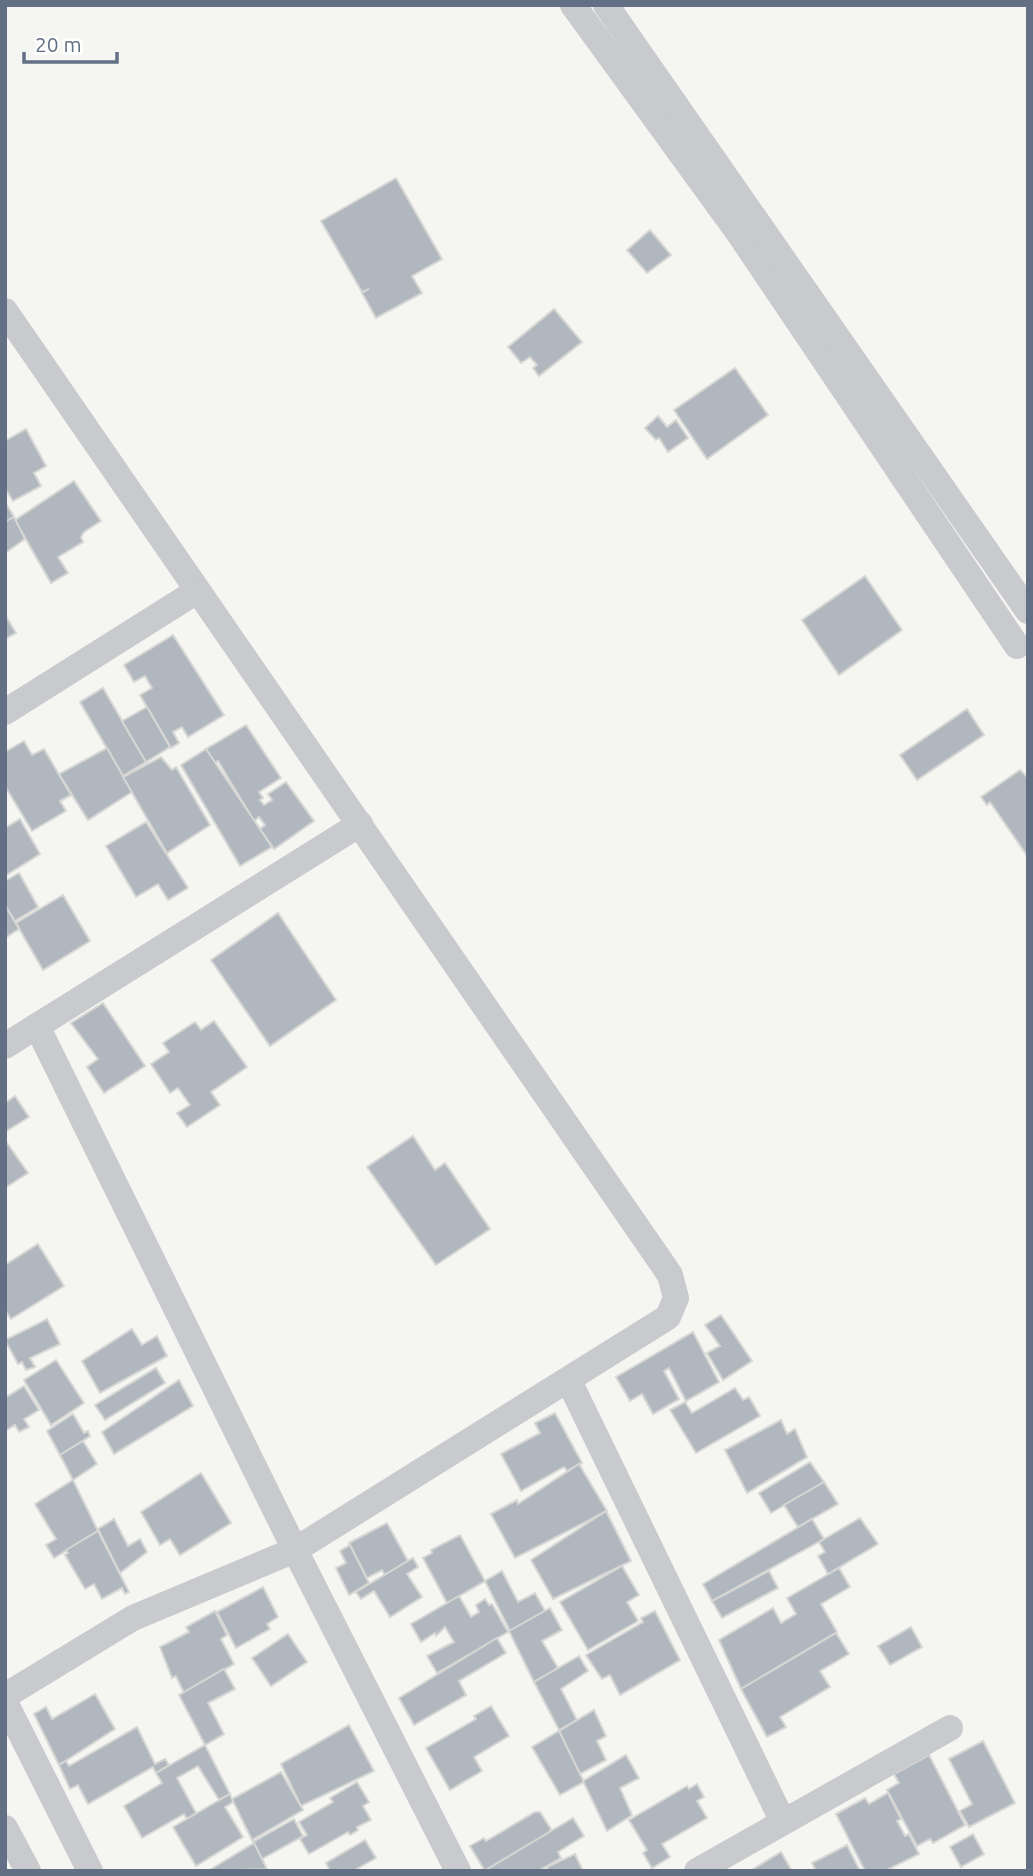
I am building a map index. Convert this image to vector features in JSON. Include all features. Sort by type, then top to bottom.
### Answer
[{"type":"street","points":[[573,5],[738,232],[1017,646]]},
{"type":"street","points":[[606,5],[1028,611]]},
{"type":"street","points":[[8,322],[360,824],[670,1275],[676,1298],[668,1317],[295,1549],[132,1618],[5,1699],[90,1871]]},
{"type":"street","points":[[5,712],[197,591]]},
{"type":"street","points":[[5,1046],[360,824]]},
{"type":"street","points":[[37,1026],[295,1549],[458,1871]]},
{"type":"street","points":[[569,1381],[783,1822]]},
{"type":"street","points":[[697,1871],[950,1728]]},
{"type":"street","points":[[5,1828],[28,1871]]},
{"type":"building","points":[[396,178],[442,259],[412,276],[422,293],[376,318],[362,293],[369,289],[362,292],[321,221]]},
{"type":"building","points":[[650,230],[671,255],[647,273],[627,250]]},
{"type":"building","points":[[554,309],[582,342],[539,376],[533,368],[537,365],[530,357],[521,363],[508,347]]},
{"type":"building","points":[[735,368],[768,415],[707,459],[674,410]]},
{"type":"building","points":[[658,416],[667,427],[676,420],[688,438],[668,452],[659,438],[656,440],[645,428]]},
{"type":"building","points":[[26,429],[46,466],[34,473],[41,486],[13,501],[5,488],[5,441]]},
{"type":"building","points":[[74,481],[101,521],[84,532],[81,537],[83,542],[58,557],[68,573],[51,583],[15,520]]},
{"type":"building","points":[[5,502],[14,517],[5,522]]},
{"type":"building","points":[[14,517],[25,539],[5,553],[5,522]]},
{"type":"building","points":[[865,576],[902,630],[839,675],[802,620]]},
{"type":"building","points":[[5,615],[16,633],[5,639]]},
{"type":"building","points":[[173,635],[224,715],[188,737],[182,727],[173,732],[179,743],[171,748],[140,695],[152,688],[145,676],[134,682],[124,665]]},
{"type":"building","points":[[103,688],[146,762],[123,776],[80,702]]},
{"type":"building","points":[[147,707],[170,747],[146,762],[122,721]]},
{"type":"building","points":[[967,709],[984,735],[917,780],[900,755]]},
{"type":"building","points":[[246,725],[281,778],[259,792],[263,798],[260,800],[264,805],[272,800],[268,794],[286,782],[314,821],[274,849],[260,829],[265,825],[259,817],[254,821],[218,761],[215,763],[206,749]]},
{"type":"building","points":[[24,741],[32,755],[44,749],[71,795],[60,801],[66,811],[32,831],[5,786],[5,752]]},
{"type":"building","points":[[107,748],[132,792],[88,820],[59,774]]},
{"type":"building","points":[[206,749],[272,847],[240,866],[181,765]]},
{"type":"building","points":[[161,757],[172,770],[176,767],[210,825],[167,853],[123,777]]},
{"type":"building","points":[[1020,770],[1028,778],[1028,857],[990,802],[987,805],[981,797]]},
{"type":"building","points":[[20,819],[40,854],[5,876],[5,828]]},
{"type":"building","points":[[146,822],[188,888],[168,900],[158,884],[136,897],[106,846]]},
{"type":"building","points":[[19,873],[38,907],[15,921],[5,905],[5,881]]},
{"type":"building","points":[[63,895],[90,941],[43,970],[16,923]]},
{"type":"building","points":[[5,905],[19,929],[5,938]]},
{"type":"building","points":[[278,913],[336,1000],[270,1046],[211,960]]},
{"type":"building","points":[[103,1003],[145,1066],[104,1093],[87,1067],[98,1059],[71,1023]]},
{"type":"building","points":[[214,1021],[247,1067],[211,1092],[220,1105],[187,1127],[177,1113],[190,1105],[178,1088],[170,1093],[151,1064],[169,1052],[163,1043],[195,1022],[201,1030]]},
{"type":"building","points":[[15,1096],[29,1117],[5,1132],[5,1103]]},
{"type":"building","points":[[413,1136],[435,1170],[445,1163],[490,1229],[436,1265],[367,1167]]},
{"type":"building","points":[[5,1140],[28,1173],[5,1188]]},
{"type":"building","points":[[38,1244],[64,1286],[11,1319],[5,1310],[5,1265]]},
{"type":"building","points":[[721,1315],[752,1361],[723,1380],[707,1353],[720,1346],[705,1325]]},
{"type":"building","points":[[47,1319],[60,1344],[30,1358],[35,1367],[26,1370],[22,1362],[18,1364],[5,1340]]},
{"type":"building","points":[[132,1329],[142,1345],[157,1336],[167,1356],[100,1393],[82,1361]]},
{"type":"building","points":[[693,1332],[719,1382],[686,1401],[669,1368],[664,1371],[679,1399],[653,1414],[642,1394],[630,1401],[616,1377]]},
{"type":"building","points":[[56,1360],[84,1403],[51,1425],[24,1380]]},
{"type":"building","points":[[156,1368],[165,1383],[105,1420],[95,1405]]},
{"type":"building","points":[[179,1380],[193,1406],[114,1454],[102,1432]]},
{"type":"building","points":[[24,1386],[39,1410],[24,1419],[29,1427],[19,1432],[15,1425],[5,1431],[5,1398]]},
{"type":"building","points":[[735,1388],[743,1400],[749,1397],[760,1416],[696,1453],[670,1410],[685,1402],[692,1413]]},
{"type":"building","points":[[555,1413],[582,1463],[567,1471],[564,1467],[521,1491],[501,1454],[540,1433],[535,1423]]},
{"type":"building","points":[[73,1414],[84,1433],[88,1431],[90,1436],[60,1455],[47,1431]]},
{"type":"building","points":[[781,1420],[787,1434],[795,1429],[807,1457],[747,1493],[725,1450]]},
{"type":"building","points":[[83,1441],[97,1464],[73,1480],[60,1455]]},
{"type":"building","points":[[810,1462],[824,1482],[771,1513],[759,1493]]},
{"type":"building","points":[[579,1464],[607,1511],[515,1558],[491,1514],[517,1500],[518,1504]]},
{"type":"building","points":[[201,1473],[231,1523],[180,1555],[170,1539],[160,1545],[141,1512]]},
{"type":"building","points":[[73,1480],[98,1531],[54,1558],[46,1545],[56,1539],[35,1504]]},
{"type":"building","points":[[824,1482],[838,1504],[798,1527],[784,1505]]},
{"type":"building","points":[[606,1511],[631,1561],[553,1599],[531,1560]]},
{"type":"building","points":[[860,1518],[878,1544],[828,1574],[818,1556],[825,1552],[819,1542]]},
{"type":"building","points":[[114,1519],[128,1546],[140,1539],[147,1552],[120,1573],[98,1529]]},
{"type":"building","points":[[812,1519],[824,1539],[712,1601],[703,1584]]},
{"type":"building","points":[[387,1523],[408,1561],[385,1575],[382,1570],[367,1578],[349,1543]]},
{"type":"building","points":[[98,1531],[129,1592],[125,1594],[122,1588],[102,1599],[94,1584],[85,1589],[65,1555],[68,1553],[66,1550]]},
{"type":"building","points":[[460,1535],[485,1581],[447,1603],[423,1558],[432,1553],[431,1550]]},
{"type":"building","points":[[350,1545],[369,1583],[349,1595],[336,1568],[346,1563],[340,1551]]},
{"type":"building","points":[[413,1558],[418,1567],[407,1574],[422,1597],[390,1617],[374,1591],[361,1599],[356,1592]]},
{"type":"building","points":[[622,1566],[639,1595],[627,1602],[638,1621],[588,1650],[560,1602]]},
{"type":"building","points":[[839,1568],[850,1587],[821,1604],[837,1632],[741,1689],[719,1640],[773,1608],[781,1623],[796,1614],[787,1598]]},
{"type":"building","points":[[502,1571],[518,1602],[535,1593],[545,1611],[510,1631],[485,1581]]},
{"type":"building","points":[[769,1571],[778,1588],[722,1618],[712,1601]]},
{"type":"building","points":[[263,1587],[278,1617],[267,1624],[270,1629],[236,1648],[217,1612]]},
{"type":"building","points":[[459,1596],[471,1617],[479,1612],[476,1605],[485,1599],[489,1605],[492,1604],[508,1632],[437,1673],[427,1656],[454,1642],[445,1627],[436,1636],[435,1633],[421,1642],[411,1624]]},
{"type":"building","points":[[550,1608],[562,1630],[542,1641],[558,1668],[534,1682],[509,1631]]},
{"type":"building","points":[[215,1611],[227,1635],[221,1639],[234,1664],[184,1693],[176,1676],[172,1678],[160,1647],[189,1632],[186,1627]]},
{"type":"building","points":[[655,1611],[680,1660],[620,1695],[610,1675],[602,1679],[586,1655],[643,1622],[641,1618]]},
{"type":"building","points":[[911,1627],[922,1647],[890,1665],[878,1646]]},
{"type":"building","points":[[836,1633],[849,1654],[820,1671],[830,1687],[780,1717],[786,1727],[767,1737],[741,1689]]},
{"type":"building","points":[[288,1634],[307,1662],[271,1686],[252,1658]]},
{"type":"building","points":[[497,1638],[506,1653],[459,1681],[466,1695],[414,1725],[399,1698]]},
{"type":"building","points":[[579,1656],[588,1671],[561,1689],[577,1720],[559,1730],[534,1682]]},
{"type":"building","points":[[224,1669],[235,1689],[208,1703],[224,1734],[205,1745],[179,1695]]},
{"type":"building","points":[[95,1694],[115,1729],[59,1765],[34,1714],[46,1707],[52,1719]]},
{"type":"building","points":[[491,1706],[509,1736],[474,1757],[482,1771],[450,1790],[426,1748],[476,1719],[474,1716]]},
{"type":"building","points":[[594,1710],[606,1736],[597,1741],[606,1760],[580,1774],[559,1731]]},
{"type":"building","points":[[349,1725],[374,1771],[301,1806],[281,1764]]},
{"type":"building","points":[[137,1727],[155,1764],[165,1759],[169,1765],[156,1773],[153,1767],[88,1804],[78,1785],[70,1789],[59,1765],[66,1761],[69,1766]]},
{"type":"building","points":[[559,1731],[584,1782],[560,1795],[532,1747]]},
{"type":"building","points":[[983,1741],[1015,1803],[969,1827],[960,1811],[972,1804],[949,1759]]},
{"type":"building","points":[[205,1745],[230,1794],[219,1800],[198,1766],[177,1778],[196,1813],[187,1819],[184,1814],[142,1838],[124,1806],[162,1783],[156,1773]]},
{"type":"building","points":[[626,1755],[639,1778],[620,1788],[632,1815],[607,1831],[583,1781]]},
{"type":"building","points":[[929,1755],[965,1825],[933,1843],[930,1839],[917,1846],[887,1790],[899,1783],[894,1774]]},
{"type":"building","points":[[281,1772],[303,1810],[252,1840],[232,1799]]},
{"type":"building","points":[[357,1782],[369,1802],[363,1806],[371,1820],[357,1827],[358,1830],[350,1835],[348,1832],[309,1854],[300,1839],[307,1835],[299,1822],[333,1802],[330,1798]]},
{"type":"building","points":[[697,1784],[704,1797],[697,1801],[707,1818],[662,1844],[670,1857],[652,1868],[643,1853],[647,1850],[629,1820],[687,1786],[689,1789]]},
{"type":"building","points":[[888,1793],[901,1819],[897,1821],[905,1836],[909,1834],[919,1854],[885,1871],[865,1871],[836,1814],[865,1798],[869,1804]]},
{"type":"building","points":[[230,1794],[233,1802],[225,1807],[243,1837],[196,1866],[173,1827]]},
{"type":"building","points":[[535,1812],[540,1812],[551,1829],[549,1833],[485,1871],[470,1846],[484,1838],[486,1841]]},
{"type":"building","points":[[573,1818],[584,1836],[558,1852],[561,1858],[538,1871],[484,1871]]},
{"type":"building","points":[[294,1819],[303,1836],[262,1859],[253,1842]]},
{"type":"building","points":[[973,1834],[984,1854],[961,1867],[950,1847]]},
{"type":"building","points":[[365,1840],[376,1858],[353,1871],[330,1871],[326,1863]]},
{"type":"building","points":[[254,1843],[267,1869],[208,1871]]},
{"type":"building","points":[[847,1845],[860,1871],[816,1871],[812,1863]]},
{"type":"building","points":[[781,1852],[792,1871],[750,1871]]},
{"type":"building","points":[[575,1854],[583,1871],[549,1871],[547,1867]]}]
